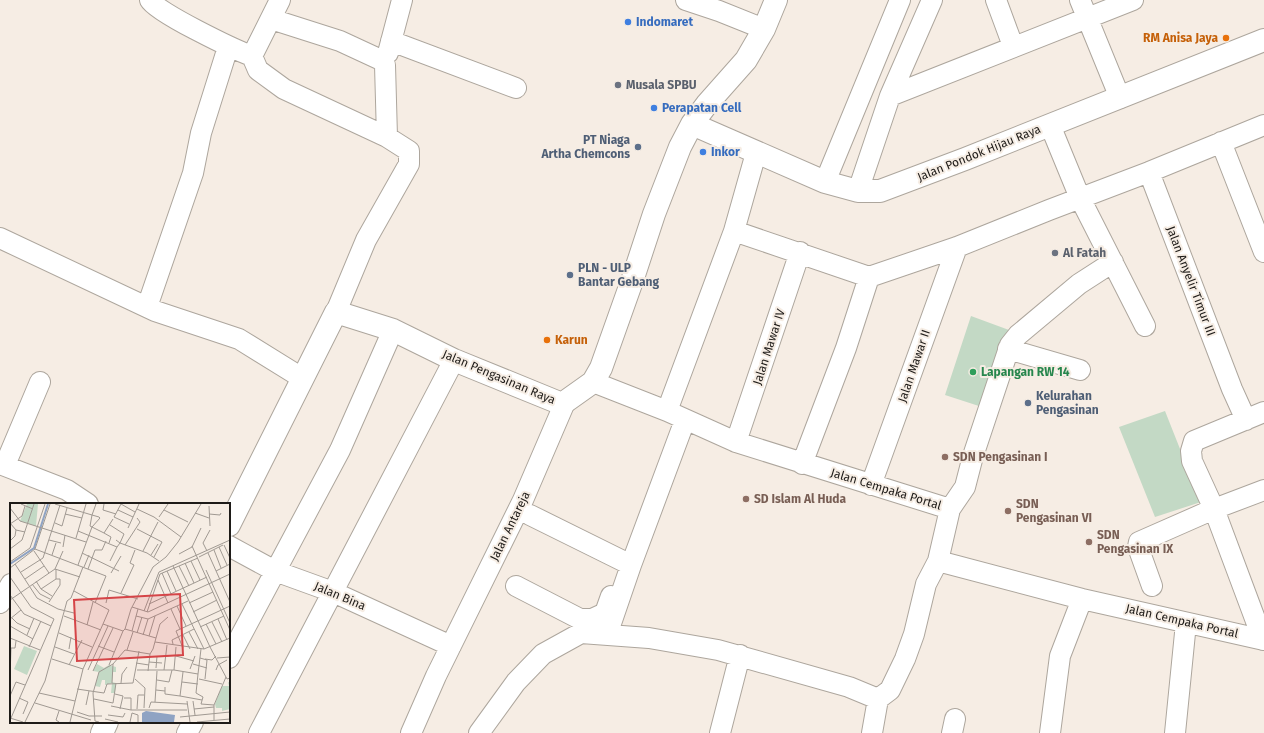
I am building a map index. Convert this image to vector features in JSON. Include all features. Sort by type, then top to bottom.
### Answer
[{"type":"street","points":[[150,0],[152,4],[228,47],[252,56],[258,70],[284,89],[387,137],[409,151],[409,164],[366,240],[336,312],[230,523]]},
{"type":"street","points":[[252,56],[280,0]]},
{"type":"street","points":[[387,137],[385,65],[402,0]]},
{"type":"street","points":[[686,0],[764,29]]},
{"type":"street","name":"Jalan Pengasinan Raya","points":[[336,312],[393,330],[454,360],[562,404],[593,382],[601,368],[614,335],[654,214],[674,160],[692,124],[707,104],[746,60],[764,29],[776,0]]},
{"type":"street","points":[[825,182],[900,0]]},
{"type":"street","points":[[858,191],[890,96],[932,0]]},
{"type":"street","points":[[996,0],[1013,46]]},
{"type":"street","points":[[890,96],[1013,46],[1083,9],[1134,0]]},
{"type":"street","points":[[1083,9],[1120,98]]},
{"type":"street","points":[[271,19],[340,41],[382,60],[385,65]]},
{"type":"street","name":"Jalan Pondok Hijau Raya","points":[[692,124],[825,182],[858,191],[880,191],[897,186],[1264,40]]},
{"type":"street","points":[[391,41],[516,88]]},
{"type":"street","points":[[147,307],[193,172],[200,134],[228,47]]},
{"type":"street","points":[[734,231],[800,252],[869,277],[957,247],[1149,172],[1264,124]]},
{"type":"street","points":[[1050,125],[1080,198],[1144,326]]},
{"type":"street","points":[[1221,142],[1264,252]]},
{"type":"street","points":[[667,411],[734,231],[756,153]]},
{"type":"street","name":"Jalan Anyelir Timur III","points":[[1149,172],[1232,390],[1246,420]]},
{"type":"street","points":[[0,238],[147,307],[238,339],[302,378]]},
{"type":"street","name":"Jalan Mawar II","points":[[871,485],[957,247]]},
{"type":"street","name":"Jalan Mawar IV","points":[[736,442],[800,252]]},
{"type":"street","points":[[950,509],[965,487],[972,456],[1008,349],[1018,335],[1079,284],[1113,262]]},
{"type":"street","points":[[802,464],[846,348],[869,277]]},
{"type":"street","points":[[230,656],[340,450],[393,330]]},
{"type":"street","points":[[1008,349],[1080,370]]},
{"type":"street","points":[[259,733],[454,360]]},
{"type":"street","points":[[40,382],[3,465],[63,497],[84,503]]},
{"type":"street","name":"Jalan Cempaka Portal","points":[[593,382],[667,411],[736,442],[802,464],[950,509],[938,561],[1082,599],[1264,640]]},
{"type":"street","name":"Jalan Antareja","points":[[411,733],[451,646],[523,500],[563,407],[562,404]]},
{"type":"street","points":[[1264,412],[1194,442],[1191,451],[1192,460],[1214,509],[1264,640]]},
{"type":"street","points":[[516,586],[580,619],[592,619],[605,613],[685,420]]},
{"type":"street","points":[[1152,586],[1138,547],[1139,542],[1214,509],[1264,490]]},
{"type":"street","points":[[530,516],[627,562]]},
{"type":"street","name":"Jalan Bina","points":[[230,547],[275,571],[333,592],[451,646]]},
{"type":"street","points":[[872,733],[878,699],[890,690],[905,659],[914,634],[926,584],[938,561]]},
{"type":"street","points":[[607,635],[627,562]]},
{"type":"street","points":[[0,603],[10,586]]},
{"type":"street","points":[[1050,733],[1060,656],[1082,599]]},
{"type":"street","points":[[1177,732],[1186,623]]},
{"type":"street","points":[[479,733],[516,682],[543,654],[580,633],[649,638],[740,655],[849,687],[878,699]]},
{"type":"street","points":[[720,733],[740,655]]},
{"type":"street","points":[[102,733],[107,723]]},
{"type":"street","points":[[187,733],[192,723]]},
{"type":"green space","name":"Lapangan RW 14","points":[[971,316],[1009,330],[982,407],[945,395]]},
{"type":"green space","points":[[1165,411],[1201,502],[1155,517],[1119,427]]},
{"type":"place","name":"Indomaret","points":[[628,22]]},
{"type":"place","name":"RM Anisa Jaya","points":[[1226,38]]},
{"type":"place","name":"Musala SPBU","points":[[618,85]]},
{"type":"place","name":"Perapatan Cell","points":[[654,108]]},
{"type":"place","name":"PT Niaga Artha Chemcons","points":[[638,147]]},
{"type":"place","name":"Inkor","points":[[703,152]]},
{"type":"place","name":"Al Fatah","points":[[1055,253]]},
{"type":"place","name":"PLN - ULP Bantar Gebang","points":[[570,275]]},
{"type":"place","name":"Karun","points":[[547,340]]},
{"type":"place","name":"Lapangan RW 14","points":[[973,372]]},
{"type":"place","name":"Kelurahan Pengasinan","points":[[1028,403]]},
{"type":"place","name":"SDN Pengasinan I","points":[[945,457]]},
{"type":"place","name":"SD Islam Al Huda","points":[[746,499]]},
{"type":"place","name":"SDN Pengasinan VI","points":[[1008,511]]},
{"type":"place","name":"SDN Pengasinan IX","points":[[1089,542]]}]
